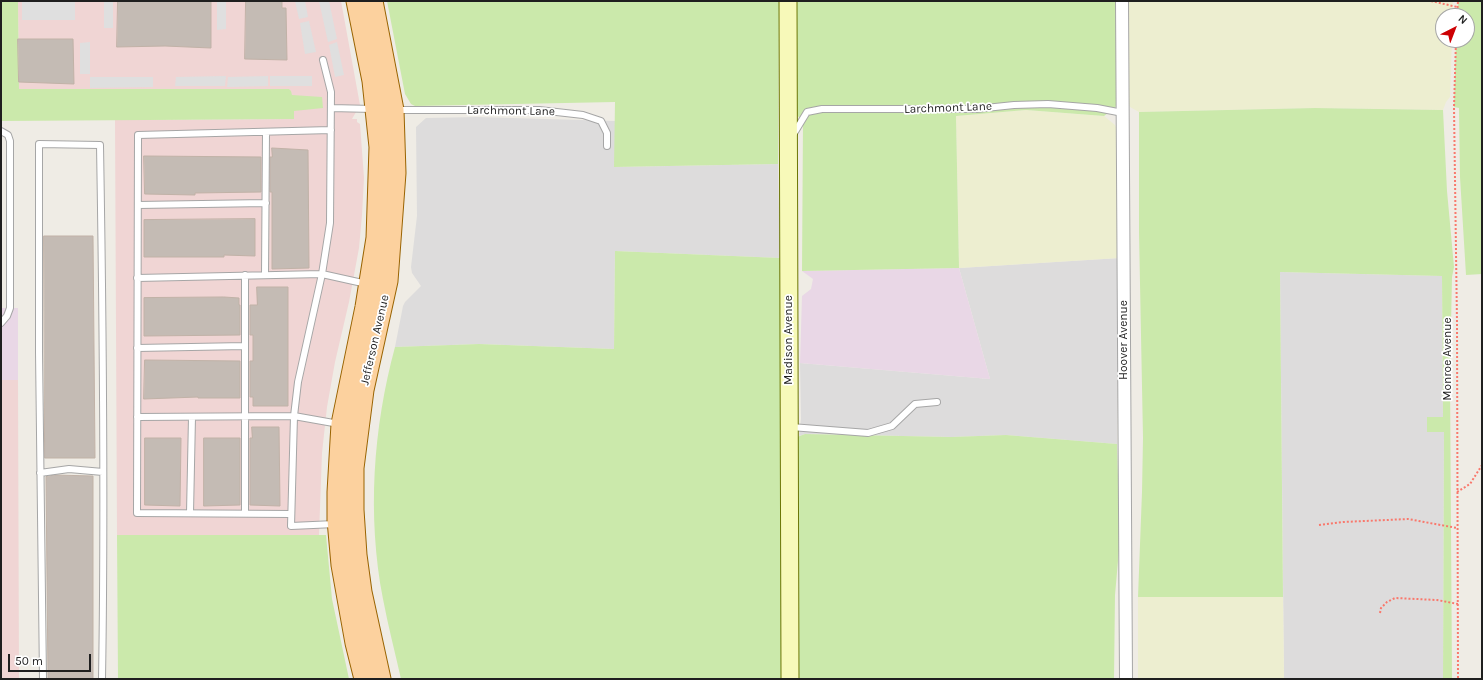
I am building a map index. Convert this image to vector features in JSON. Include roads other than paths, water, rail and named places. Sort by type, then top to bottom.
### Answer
[{"type":"main road","name":"Jefferson Avenue","points":[[356,1],[372,80],[385,110],[378,147],[376,238],[341,424],[337,492],[341,565],[355,643],[364,679]]},
{"type":"main road","name":"Jefferson Avenue","points":[[373,1],[385,110],[396,173],[388,281],[364,390],[354,468],[354,510],[357,555],[362,592],[381,679]]},
{"type":"main road","points":[[341,424],[347,428],[347,481],[354,510]]},
{"type":"street","name":"Madison Avenue","points":[[788,1],[790,679]]},
{"type":"street","name":"Hoover Avenue","points":[[1122,1],[1126,679]]},
{"type":"lane","points":[[323,60],[331,92],[330,223],[322,274],[298,382],[294,416],[291,526],[338,524]]},
{"type":"lane","name":"Larchmont Lane","points":[[789,141],[807,112],[822,109],[976,109],[1014,105],[1048,104],[1097,108],[1123,113]]},
{"type":"lane","name":"Larchmont Lane","points":[[331,108],[385,110],[539,110],[584,115],[601,121],[607,133],[607,146]]},
{"type":"lane","points":[[292,514],[137,513],[138,135],[331,130]]},
{"type":"lane","points":[[1,131],[8,135],[10,141],[10,308],[7,316],[1,323]]},
{"type":"lane","points":[[265,275],[266,132]]},
{"type":"lane","points":[[43,679],[39,352],[39,144],[100,145],[103,472],[102,679]]},
{"type":"lane","points":[[138,205],[266,202]]},
{"type":"lane","points":[[137,278],[322,274],[368,285]]},
{"type":"lane","points":[[245,275],[245,513]]},
{"type":"lane","points":[[137,348],[245,346]]},
{"type":"lane","points":[[789,427],[868,433],[892,426],[914,404],[937,402]]},
{"type":"lane","points":[[137,417],[294,416],[341,424]]},
{"type":"lane","points":[[190,513],[192,417]]},
{"type":"lane","points":[[40,473],[69,469],[103,472]]}]
